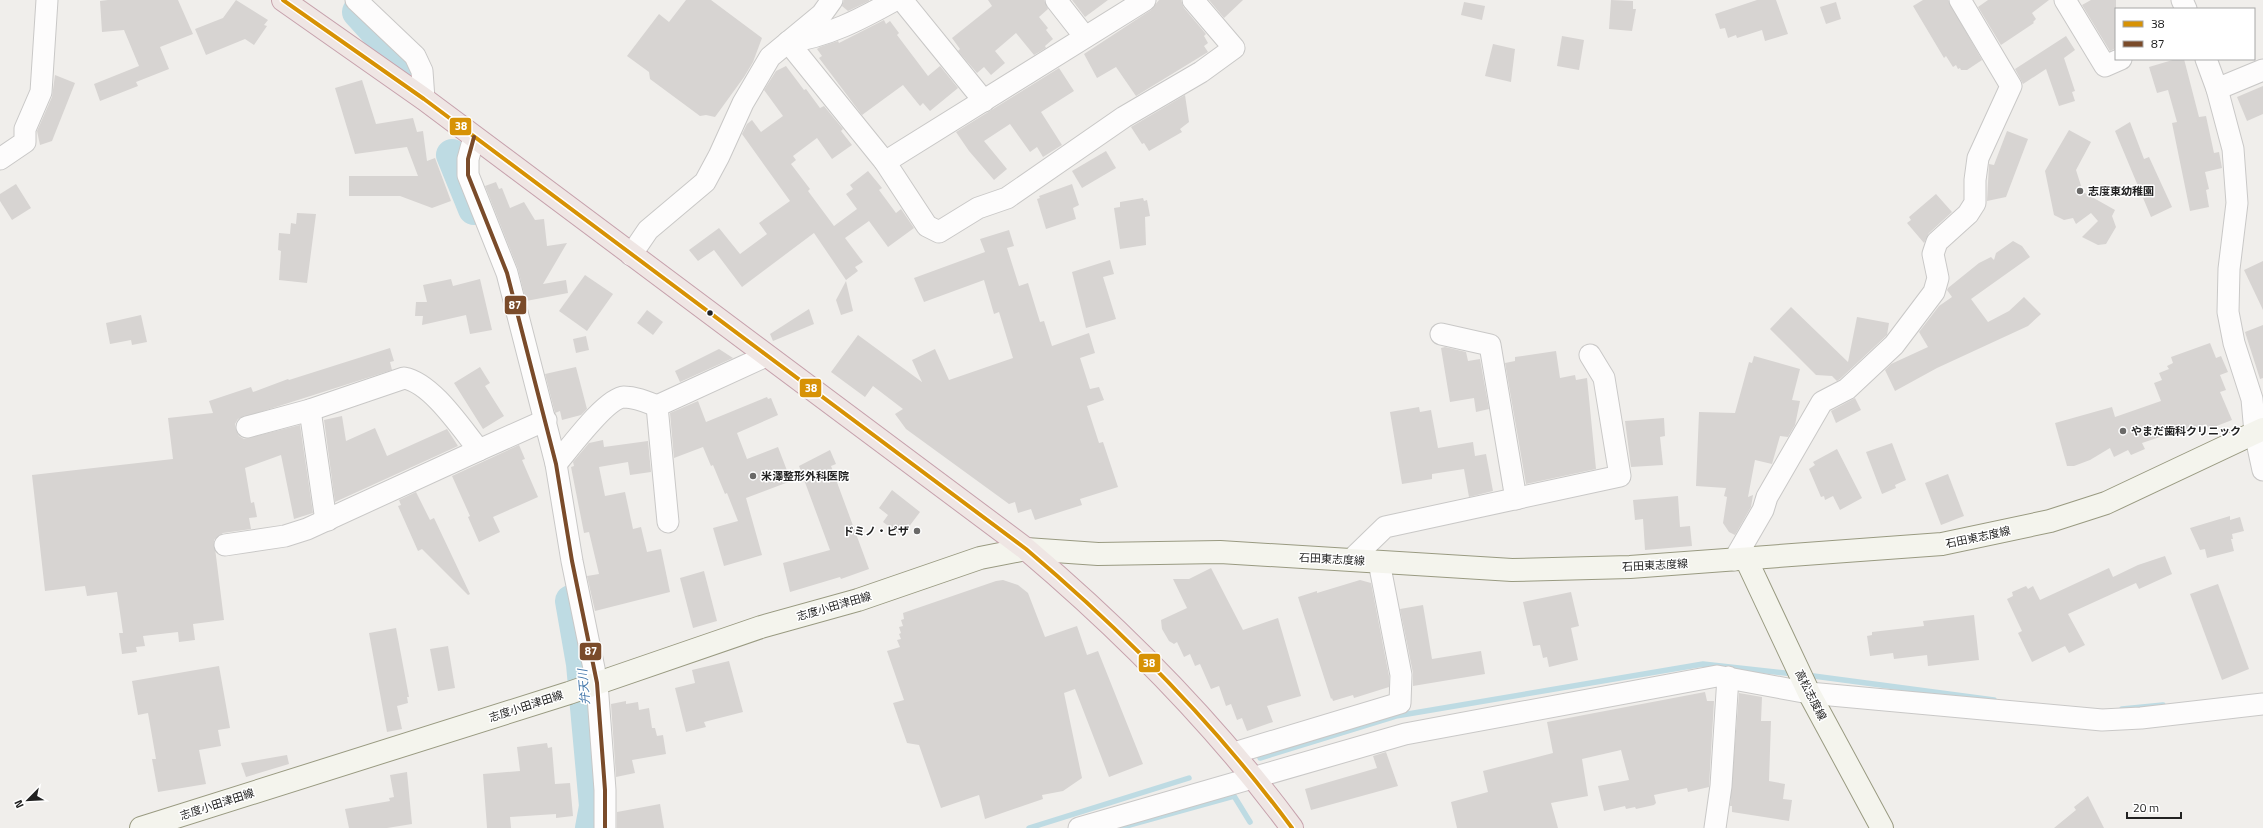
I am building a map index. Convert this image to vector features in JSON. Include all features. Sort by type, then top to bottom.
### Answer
[{"type":"highway","points":[[283,0],[424,99],[1026,549],[1106,618],[1234,753],[1255,778],[1292,828]]},
{"type":"main road","name":"石田東志度線","points":[[1026,549],[1098,554],[1220,552],[1512,570],[1630,567],[1942,544],[2050,521],[2106,503],[2259,431]]},
{"type":"main road","name":"志度小田津田線","points":[[141,828],[597,683],[761,627],[858,600],[980,558],[1026,549]]},
{"type":"main road","name":"高松志度線","points":[[1740,559],[1809,693],[1882,828]]},
{"type":"street","points":[[0,159],[25,142],[25,129],[41,92],[47,0]]},
{"type":"street","points":[[356,0],[415,56],[422,71],[424,99]]},
{"type":"street","points":[[631,255],[648,230],[705,182],[753,84],[770,57],[822,14],[832,0]]},
{"type":"street","points":[[788,42],[808,39],[835,30],[862,19],[895,0]]},
{"type":"street","points":[[902,0],[984,101]]},
{"type":"street","points":[[1056,0],[1086,37]]},
{"type":"street","points":[[885,162],[1145,0]]},
{"type":"street","points":[[788,42],[885,162],[927,226],[940,232],[978,208],[1007,198],[1124,117],[1201,72],[1234,48],[1193,0]]},
{"type":"street","points":[[1740,559],[1763,510],[1767,497],[1822,402],[1847,389],[1894,345],[1934,292],[1938,278],[1933,254],[1937,242],[1968,214],[1975,203],[1975,180],[1978,158],[2010,86],[1960,0]]},
{"type":"street","points":[[2065,0],[2105,66],[2119,60]]},
{"type":"street","points":[[2206,60],[2217,89],[2233,149],[2237,203],[2229,269],[2228,312],[2234,343],[2252,399],[2259,431],[2263,470]]},
{"type":"street","points":[[2217,89],[2263,70]]},
{"type":"street","points":[[474,137],[468,159],[468,175],[506,273],[546,420],[556,464],[572,561],[597,683],[605,790],[605,828]]},
{"type":"street","points":[[1441,334],[1490,345],[1516,499]]},
{"type":"street","points":[[1351,560],[1385,527],[1620,476],[1604,378],[1590,355]]},
{"type":"street","points":[[556,464],[609,404],[623,397],[641,400],[657,406],[766,356]]},
{"type":"street","points":[[248,427],[310,410],[404,378],[415,380],[437,399],[479,450]]},
{"type":"street","points":[[657,406],[668,522]]},
{"type":"street","points":[[310,410],[325,514],[328,520]]},
{"type":"street","points":[[225,545],[285,536],[328,520],[546,420]]},
{"type":"street","points":[[1234,753],[1400,703],[1401,675],[1379,562]]},
{"type":"street","points":[[1079,828],[1255,778],[1328,754],[1405,734],[1716,676],[1809,693],[2102,720],[2141,718],[2263,704]]},
{"type":"street","points":[[1715,828],[1721,786],[1728,677]]},
{"type":"building","points":[[178,0],[193,34],[160,47],[169,69],[136,82],[138,86],[100,101],[94,84],[139,66],[124,30],[102,32],[100,1]]},
{"type":"building","points":[[236,0],[268,20],[264,25],[267,26],[254,45],[245,39],[206,55],[195,29],[223,18]]},
{"type":"building","points":[[686,0],[711,0],[762,38],[753,62],[715,117],[706,115],[700,116],[650,79],[649,72],[627,56],[659,14],[669,22]]},
{"type":"building","points":[[844,0],[869,1],[848,11],[842,6]]},
{"type":"building","points":[[988,0],[1044,0],[1048,9],[1039,17],[1048,28],[1046,30],[1053,39],[1045,46],[1046,48],[1034,55],[1016,33],[995,51],[1005,63],[991,75],[984,67],[977,73],[958,51],[960,49],[952,38],[992,6]]},
{"type":"building","points":[[1072,0],[1108,0],[1085,17]]},
{"type":"building","points":[[1159,0],[1181,0],[1184,8],[1206,34],[1204,36],[1208,43],[1204,46],[1208,52],[1136,96],[1116,67],[1097,78],[1084,54],[1151,10]]},
{"type":"building","points":[[1209,0],[1243,0],[1224,18]]},
{"type":"building","points":[[1611,0],[1633,1],[1633,9],[1636,9],[1632,31],[1609,29]]},
{"type":"building","points":[[1757,0],[1776,0],[1788,34],[1765,41],[1762,30],[1737,38],[1736,35],[1728,38],[1725,28],[1720,29],[1715,14]]},
{"type":"building","points":[[1923,0],[1948,0],[1982,60],[1967,70],[1961,70],[1960,68],[1958,69],[1956,65],[1953,67],[1946,56],[1944,58],[1913,6]]},
{"type":"building","points":[[1988,0],[2049,0],[2032,13],[2036,19],[2033,22],[2034,23],[2001,45],[1978,7]]},
{"type":"building","points":[[2091,0],[2116,0],[2115,48],[2110,51],[2082,5]]},
{"type":"building","points":[[1464,2],[1485,6],[1482,20],[1461,15]]},
{"type":"building","points":[[1836,2],[1841,19],[1826,24],[1820,7]]},
{"type":"building","points":[[884,20],[886,24],[890,21],[899,33],[897,35],[928,76],[940,66],[958,88],[930,111],[923,103],[920,106],[903,85],[862,115],[819,58],[822,56],[817,49],[820,47],[838,41],[839,43]]},
{"type":"building","points":[[1562,36],[1584,40],[1579,70],[1557,66]]},
{"type":"building","points":[[2066,36],[2075,50],[2064,58],[2075,91],[2072,92],[2075,101],[2059,106],[2046,69],[2023,84],[2015,69]]},
{"type":"building","points":[[1493,44],[1515,49],[1511,82],[1485,76]]},
{"type":"building","points":[[2173,60],[2184,60],[2199,117],[2206,116],[2214,153],[2219,152],[2222,168],[2205,172],[2209,189],[2206,190],[2209,207],[2190,211],[2172,123],[2177,122],[2168,90],[2157,93],[2149,67]]},
{"type":"building","points":[[786,66],[820,108],[824,106],[843,129],[841,131],[852,145],[832,159],[817,138],[793,156],[796,160],[791,164],[810,189],[808,191],[834,226],[857,209],[846,194],[853,189],[850,185],[868,171],[882,188],[879,190],[896,213],[901,209],[914,228],[888,247],[869,221],[845,238],[863,262],[855,267],[858,271],[846,280],[814,233],[742,287],[714,250],[698,261],[689,250],[719,228],[740,254],[767,234],[759,223],[790,201],[742,134],[747,124],[752,120],[761,132],[783,116],[764,90],[776,71]]},
{"type":"building","points":[[1059,68],[1074,91],[1041,112],[1062,145],[1043,157],[1037,147],[1030,152],[1010,124],[984,141],[1007,169],[994,180],[969,151],[956,132]]},
{"type":"building","points":[[55,75],[75,83],[52,141],[40,145],[37,131],[52,97]]},
{"type":"building","points":[[362,80],[376,124],[413,118],[417,132],[423,131],[427,161],[435,158],[451,201],[432,208],[400,196],[349,196],[349,176],[418,176],[407,147],[355,154],[335,88]]},
{"type":"building","points":[[2263,86],[2263,114],[2247,121],[2237,97]]},
{"type":"building","points":[[1185,95],[1189,122],[1180,129],[1182,132],[1149,151],[1144,143],[1142,144],[1131,127]]},
{"type":"building","points":[[2130,122],[2144,159],[2149,157],[2172,207],[2151,217],[2115,131]]},
{"type":"building","points":[[2069,130],[2091,142],[2076,170],[2083,192],[2115,210],[2112,216],[2116,227],[2106,244],[2098,245],[2082,237],[2098,221],[2091,213],[2076,224],[2073,218],[2064,220],[2054,215],[2045,171]]},
{"type":"building","points":[[2007,131],[2028,139],[2006,197],[1987,201],[1989,164],[1994,165]]},
{"type":"building","points":[[1106,151],[1116,168],[1082,188],[1072,171]]},
{"type":"building","points":[[496,182],[499,189],[502,188],[510,208],[524,202],[535,220],[544,219],[547,246],[567,243],[543,284],[566,280],[568,293],[526,301],[518,269],[485,186]]},
{"type":"building","points":[[16,184],[31,208],[12,220],[0,201],[0,194]]},
{"type":"building","points":[[1072,184],[1079,205],[1073,208],[1076,219],[1046,229],[1037,199],[1040,198],[1039,196]]},
{"type":"building","points":[[1936,194],[1952,212],[1929,233],[1924,243],[1907,223],[1911,220],[1909,217]]},
{"type":"building","points":[[1143,198],[1144,201],[1147,200],[1150,216],[1145,217],[1146,245],[1120,249],[1114,208],[1120,207],[1120,202]]},
{"type":"building","points":[[297,213],[316,214],[307,283],[279,280],[281,251],[278,250],[279,233],[290,234],[291,223],[296,224]]},
{"type":"building","points":[[1009,230],[1014,246],[1007,248],[1019,286],[1028,283],[1040,322],[1044,321],[1052,346],[1089,333],[1095,353],[1080,358],[1090,389],[1099,387],[1104,400],[1087,406],[1099,443],[1103,442],[1118,487],[1080,499],[1082,505],[1035,520],[1031,509],[1018,513],[1015,502],[1009,504],[906,429],[895,414],[903,409],[873,386],[865,397],[831,372],[858,335],[922,382],[912,360],[935,349],[949,380],[1013,358],[999,312],[994,314],[984,280],[924,302],[914,278],[985,252],[980,239]]},
{"type":"building","points":[[2013,241],[2022,246],[2030,257],[1971,299],[1988,322],[2009,311],[2024,297],[2041,314],[2028,326],[1937,368],[1895,391],[1885,370],[1891,364],[1928,347],[1919,332],[1939,306],[1952,297],[1947,290],[1948,288],[1979,263],[1991,257],[1994,260],[1996,253]]},
{"type":"building","points":[[1110,260],[1114,274],[1103,277],[1116,319],[1086,328],[1072,272]]},
{"type":"building","points":[[2263,261],[2263,310],[2244,270]]},
{"type":"building","points":[[585,275],[613,294],[587,331],[559,311]]},
{"type":"building","points":[[451,279],[453,286],[480,279],[492,330],[470,334],[466,315],[422,325],[423,316],[415,316],[416,302],[427,302],[423,285]]},
{"type":"building","points":[[846,281],[853,311],[841,315],[836,300]]},
{"type":"building","points":[[1791,307],[1848,362],[1857,317],[1889,323],[1887,335],[1837,381],[1832,376],[1816,375],[1770,329]]},
{"type":"building","points":[[809,309],[814,324],[773,341],[770,334]]},
{"type":"building","points":[[647,310],[663,322],[653,335],[637,323]]},
{"type":"building","points":[[141,315],[147,342],[132,345],[131,340],[110,344],[106,323]]},
{"type":"building","points":[[2263,325],[2263,378],[2260,379],[2245,332]]},
{"type":"building","points":[[586,336],[589,350],[576,353],[573,339]]},
{"type":"building","points":[[2210,343],[2216,358],[2221,356],[2228,372],[2220,375],[2226,390],[2220,392],[2232,420],[2209,429],[2206,424],[2182,433],[2181,430],[2142,443],[2145,449],[2131,455],[2128,450],[2114,457],[2110,448],[2090,460],[2074,466],[2067,466],[2055,423],[2112,407],[2115,417],[2161,401],[2154,383],[2162,380],[2159,373],[2169,369],[2167,366],[2173,363],[2171,357]]},
{"type":"building","points":[[1445,347],[1466,352],[1468,361],[1480,359],[1489,409],[1476,412],[1474,398],[1450,402],[1441,348]]},
{"type":"building","points":[[390,348],[394,361],[390,362],[392,370],[238,419],[235,424],[236,430],[239,436],[244,439],[300,425],[313,513],[294,519],[281,455],[245,468],[251,503],[254,502],[257,517],[249,518],[251,529],[223,533],[214,540],[224,620],[193,624],[195,640],[179,642],[178,632],[143,636],[145,646],[136,647],[137,652],[122,654],[119,633],[123,633],[117,592],[87,596],[85,586],[45,591],[32,475],[173,459],[168,418],[213,413],[209,401],[251,387],[253,392],[288,379],[289,380]]},
{"type":"building","points":[[719,349],[733,358],[680,382],[675,371]]},
{"type":"building","points":[[1556,351],[1560,378],[1575,375],[1576,380],[1587,378],[1596,469],[1526,484],[1505,363],[1515,361],[1515,357]]},
{"type":"building","points":[[1754,356],[1800,369],[1792,400],[1800,401],[1795,425],[1788,437],[1780,436],[1772,464],[1755,460],[1748,497],[1753,495],[1751,507],[1735,535],[1729,532],[1723,523],[1727,497],[1724,496],[1726,488],[1696,486],[1699,412],[1735,413],[1749,362],[1752,363]]},
{"type":"building","points":[[480,367],[490,383],[485,386],[504,416],[483,429],[454,383]]},
{"type":"building","points":[[576,367],[587,409],[581,415],[562,420],[560,411],[555,413],[545,374]]},
{"type":"building","points":[[767,397],[768,399],[771,398],[778,415],[737,433],[747,459],[778,447],[791,481],[746,498],[762,555],[724,566],[713,528],[738,521],[727,493],[725,494],[713,465],[711,466],[703,447],[674,458],[670,413],[698,401],[706,422]]},
{"type":"building","points":[[1855,398],[1861,410],[1836,423],[1831,411]]},
{"type":"building","points":[[1419,407],[1420,412],[1431,410],[1438,448],[1473,442],[1475,456],[1486,454],[1493,491],[1469,497],[1464,469],[1432,474],[1432,479],[1402,484],[1390,412]]},
{"type":"building","points":[[342,416],[346,441],[375,428],[387,456],[447,429],[458,446],[335,502],[324,420]]},
{"type":"building","points":[[1664,418],[1665,436],[1660,437],[1663,465],[1631,467],[1625,421]]},
{"type":"building","points":[[603,440],[604,447],[648,441],[651,472],[630,475],[628,462],[599,467],[605,496],[625,492],[633,529],[641,527],[647,552],[661,549],[670,592],[595,611],[587,576],[599,574],[589,532],[584,533],[571,467],[574,466],[573,462],[589,443]]},
{"type":"building","points":[[1892,443],[1906,480],[1895,485],[1896,488],[1882,494],[1866,452]]},
{"type":"building","points":[[519,445],[525,459],[522,460],[538,497],[493,517],[500,532],[479,542],[468,517],[470,516],[452,476]]},
{"type":"building","points":[[1837,449],[1862,498],[1840,510],[1833,496],[1825,500],[1824,496],[1821,497],[1809,469],[1815,465],[1813,462]]},
{"type":"building","points":[[830,450],[836,464],[831,466],[869,569],[841,579],[840,577],[790,592],[783,563],[830,550],[799,466]]},
{"type":"building","points":[[1948,474],[1964,516],[1941,525],[1925,483]]},
{"type":"building","points":[[892,490],[920,512],[902,536],[883,522],[888,515],[879,508]]},
{"type":"building","points":[[416,492],[430,520],[434,518],[470,594],[468,595],[422,549],[418,551],[398,506],[401,505],[399,500]]},
{"type":"building","points":[[1678,496],[1680,527],[1690,526],[1692,546],[1645,550],[1643,519],[1635,520],[1633,500]]},
{"type":"building","points":[[2230,516],[2230,520],[2240,517],[2244,531],[2232,534],[2233,539],[2231,539],[2234,551],[2207,558],[2205,549],[2200,550],[2190,528]]},
{"type":"building","points":[[2165,556],[2172,574],[2139,589],[2136,583],[2068,614],[2085,645],[2069,653],[2065,646],[2032,662],[2018,633],[2022,631],[2007,599],[2013,596],[2012,592],[2026,586],[2028,589],[2033,586],[2040,600],[2109,568],[2113,577],[2138,565]]},
{"type":"building","points":[[1211,568],[1243,630],[1278,618],[1301,696],[1267,706],[1273,722],[1247,731],[1242,718],[1237,720],[1231,704],[1226,706],[1219,686],[1211,689],[1200,664],[1195,666],[1190,654],[1184,657],[1177,642],[1174,644],[1169,641],[1162,629],[1161,620],[1187,608],[1173,579],[1189,579]]},
{"type":"building","points":[[704,571],[717,621],[693,628],[680,578]]},
{"type":"building","points":[[1003,580],[1018,585],[1028,593],[1045,637],[1077,626],[1087,655],[1098,651],[1143,764],[1109,777],[1075,689],[1064,693],[1082,778],[1063,791],[1042,795],[1043,799],[985,819],[979,795],[941,808],[919,745],[907,743],[893,703],[904,700],[887,651],[900,647],[897,640],[901,639],[899,627],[903,626],[901,620],[904,619],[903,613],[996,581]]},
{"type":"building","points":[[1360,580],[1371,583],[1389,676],[1389,687],[1354,698],[1353,695],[1333,701],[1332,698],[1331,699],[1298,597]]},
{"type":"building","points":[[2218,584],[2249,669],[2222,680],[2190,594]]},
{"type":"building","points":[[1571,592],[1579,626],[1571,628],[1578,660],[1549,667],[1547,657],[1543,658],[1540,645],[1533,646],[1523,602]]},
{"type":"building","points":[[1423,605],[1432,659],[1481,651],[1485,674],[1413,686],[1413,673],[1400,609]]},
{"type":"building","points":[[1974,615],[1979,660],[1928,666],[1927,655],[1894,659],[1893,653],[1870,656],[1867,636],[1872,635],[1872,632],[1924,626],[1923,621]]},
{"type":"building","points":[[396,628],[409,697],[407,697],[408,703],[397,706],[402,729],[387,732],[369,633]]},
{"type":"building","points":[[448,646],[455,688],[438,691],[430,649]]},
{"type":"building","points":[[729,661],[743,712],[704,722],[706,727],[686,732],[675,688],[695,683],[692,670]]},
{"type":"building","points":[[219,666],[230,728],[218,730],[221,746],[199,750],[206,784],[158,792],[152,759],[156,759],[148,713],[138,715],[132,681]]},
{"type":"building","points":[[1705,692],[1707,701],[1714,701],[1709,787],[1688,792],[1687,788],[1654,795],[1656,803],[1654,805],[1636,809],[1635,807],[1626,809],[1625,806],[1604,811],[1598,786],[1629,780],[1621,750],[1582,759],[1588,796],[1551,803],[1558,828],[1457,828],[1451,802],[1488,792],[1483,771],[1553,753],[1547,722]]},
{"type":"building","points":[[1739,693],[1762,697],[1761,721],[1771,721],[1769,781],[1785,784],[1783,799],[1792,800],[1789,821],[1732,812],[1732,806],[1730,806]]},
{"type":"building","points":[[626,701],[626,704],[638,702],[639,710],[649,708],[652,728],[655,728],[657,736],[663,735],[666,754],[632,760],[635,773],[616,777],[611,704]]},
{"type":"building","points":[[547,743],[548,748],[552,747],[555,784],[570,783],[573,816],[556,818],[556,814],[510,817],[511,828],[487,828],[483,774],[520,771],[517,747]]},
{"type":"building","points":[[1386,752],[1398,786],[1311,810],[1305,789],[1377,768],[1373,756]]},
{"type":"building","points":[[287,755],[289,764],[246,777],[241,763]]},
{"type":"building","points":[[407,772],[412,824],[387,828],[349,828],[345,809],[390,801],[389,798],[394,797],[390,775]]},
{"type":"building","points":[[2088,796],[2104,828],[2054,828],[2076,810],[2074,807]]},
{"type":"building","points":[[660,804],[664,828],[617,828],[617,812]]},
{"type":"waterway","points":[[358,12],[409,68]]},
{"type":"waterway","name":"弁天川","points":[[452,155],[474,209]]},
{"type":"waterway","name":"弁天川","points":[[571,601],[582,664],[595,806],[591,828]]},
{"type":"waterway","points":[[1260,758],[1396,716],[1703,664],[1794,674]]},
{"type":"waterway","points":[[1806,675],[1994,700]]},
{"type":"waterway","points":[[2122,709],[2163,705]]},
{"type":"waterway","points":[[1029,828],[1189,778]]},
{"type":"waterway","points":[[1119,828],[1234,796],[1250,822]]},
{"type":"transit line","name":"38","points":[[283,0],[424,99],[1026,549],[1098,613],[1167,681],[1232,752],[1292,828]]},
{"type":"transit line","name":"87","points":[[474,137],[468,159],[468,175],[507,273],[556,464],[572,561],[597,683],[605,790],[605,828]]},
{"type":"place","name":"志度東幼稚園","points":[[2080,191]]},
{"type":"place","name":"やまだ歯科クリニック","points":[[2123,431]]},
{"type":"place","name":"米澤整形外科医院","points":[[753,476]]},
{"type":"place","name":"ドミノ・ピザ","points":[[917,531]]}]
